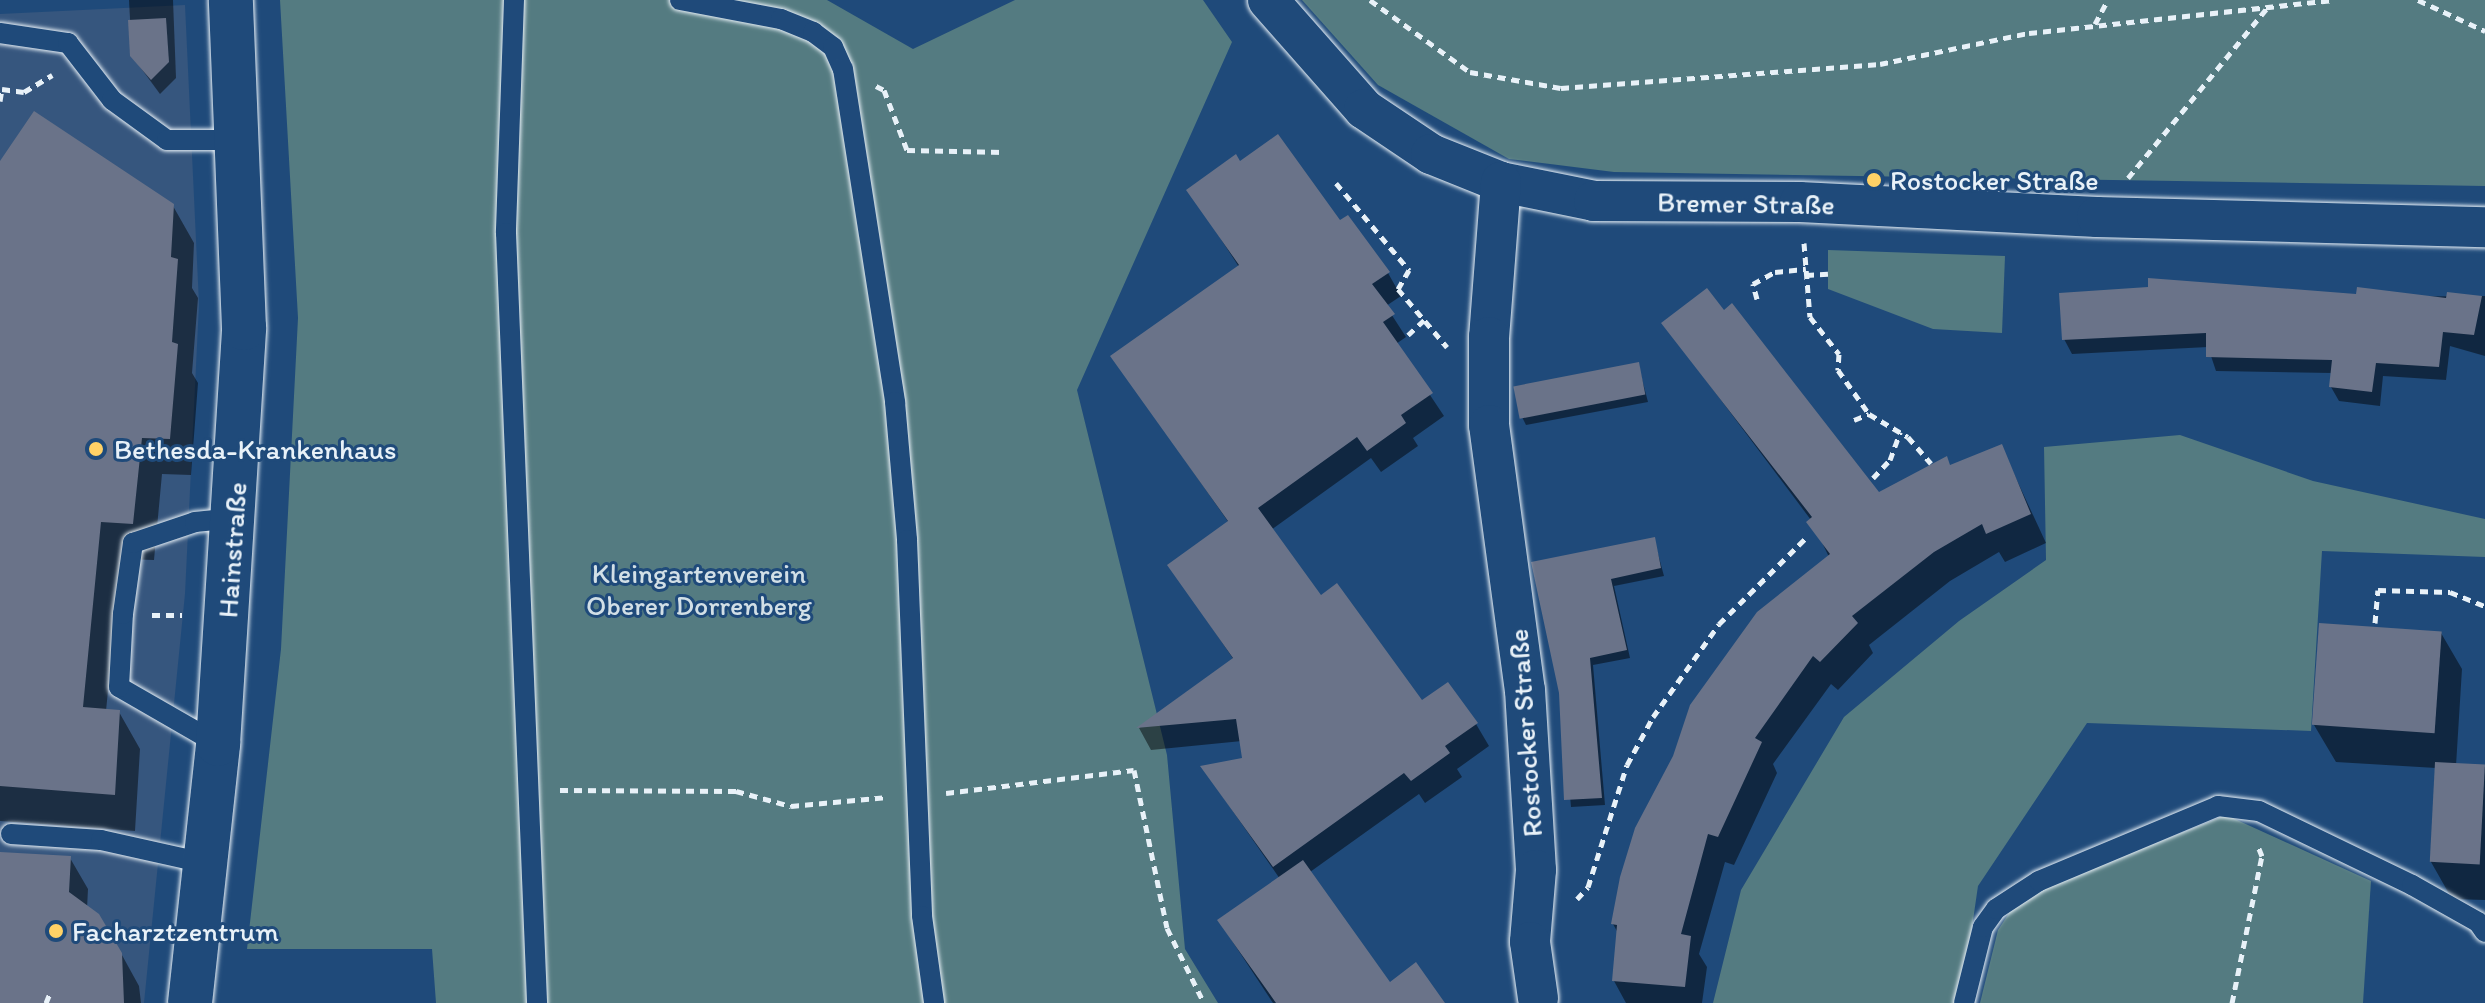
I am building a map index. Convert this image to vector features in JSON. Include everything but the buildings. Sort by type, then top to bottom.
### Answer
[{"type":"street","name":"Hainstraße","points":[[190,1003],[218,744],[235,518],[244,328],[231,0]]},
{"type":"street","name":"Bremer Straße","points":[[1268,0],[1364,109],[1431,154],[1501,182],[1594,201],[1800,202],[2097,217],[2485,227]]},
{"type":"street","name":"Rostocker Straße","points":[[1501,182],[1489,396],[1525,690],[1536,870],[1532,951],[1543,1000]]},
{"type":"lane","points":[[514,0],[506,233],[537,1003]]},
{"type":"lane","points":[[680,0],[781,19],[813,32],[833,47],[843,69],[895,402],[907,540],[922,916],[934,1003]]},
{"type":"lane","points":[[0,33],[68,43],[112,100],[167,140],[238,140]]},
{"type":"lane","points":[[218,744],[119,687],[123,614],[133,543],[195,522],[235,518]]},
{"type":"lane","points":[[1964,1003],[1983,927],[1996,909],[2039,881],[2196,812],[2239,805],[2412,885],[2478,922],[2485,932]]},
{"type":"lane","points":[[11,834],[101,840],[205,863]]},
{"type":"path","points":[[1370,0],[1470,72],[1561,88],[1880,64],[2095,25],[2331,0]]},
{"type":"path","points":[[2095,25],[2108,0]]},
{"type":"path","points":[[2418,0],[2485,31]]},
{"type":"path","points":[[2097,217],[2270,5]]},
{"type":"path","points":[[0,101],[2,89],[24,92],[80,58]]},
{"type":"path","points":[[843,69],[884,90],[907,150],[1004,152]]},
{"type":"path","points":[[1336,183],[1409,270],[1398,289],[1489,396]]},
{"type":"path","points":[[1800,202],[1810,317],[1839,354],[1838,370],[1869,414],[1900,432],[1931,463]]},
{"type":"path","points":[[1757,299],[1753,284],[1775,272],[1828,274]]},
{"type":"path","points":[[1408,335],[1424,320]]},
{"type":"path","points":[[1854,420],[1869,414]]},
{"type":"path","points":[[1873,478],[1890,460],[1900,432]]},
{"type":"path","points":[[1532,951],[1588,887],[1627,765],[1689,661],[1719,624],[1808,536]]},
{"type":"path","points":[[2375,623],[2378,590],[2450,592],[2485,606]]},
{"type":"path","points":[[123,614],[228,617]]},
{"type":"path","points":[[934,794],[1134,770],[1167,928],[1204,1003]]},
{"type":"path","points":[[529,815],[551,791],[736,791],[791,806],[904,796]]},
{"type":"path","points":[[2232,1003],[2262,856],[2239,805]]},
{"type":"path","points":[[46,1003],[50,993]]},
{"type":"shaded area","name":"Bethesda-Krankenhaus","points":[[185,5],[199,304],[185,594],[144,1003],[0,1003],[0,14]]},
{"type":"green space","name":"Kleingartenverein Oberer Dorrenberg","points":[[280,0],[827,0],[913,49],[1015,0],[1203,0],[1232,42],[1077,390],[1167,755],[1185,949],[1218,1003],[436,1003],[432,949],[247,949],[281,649],[298,318]]},
{"type":"green space","points":[[1302,0],[2485,0],[2485,186],[1614,172],[1509,159],[1378,85]]},
{"type":"green space","points":[[1828,250],[2005,256],[2002,333],[1933,329],[1828,289]]},
{"type":"green space","points":[[2180,435],[2313,481],[2485,519],[2485,557],[2322,551],[2311,731],[2087,723],[1978,886],[1961,1003],[1713,1003],[1741,890],[1844,717],[1959,621],[2046,560],[2044,447]]},
{"type":"green space","points":[[2226,815],[2371,881],[2363,1003],[1980,1003],[1998,930],[2019,898]]},
{"type":"place","name":"Rostocker Straße","points":[[1874,180]]},
{"type":"place","name":"Bethesda-Krankenhaus","points":[[96,449]]},
{"type":"place","name":"Facharztzentrum","points":[[56,931]]}]
